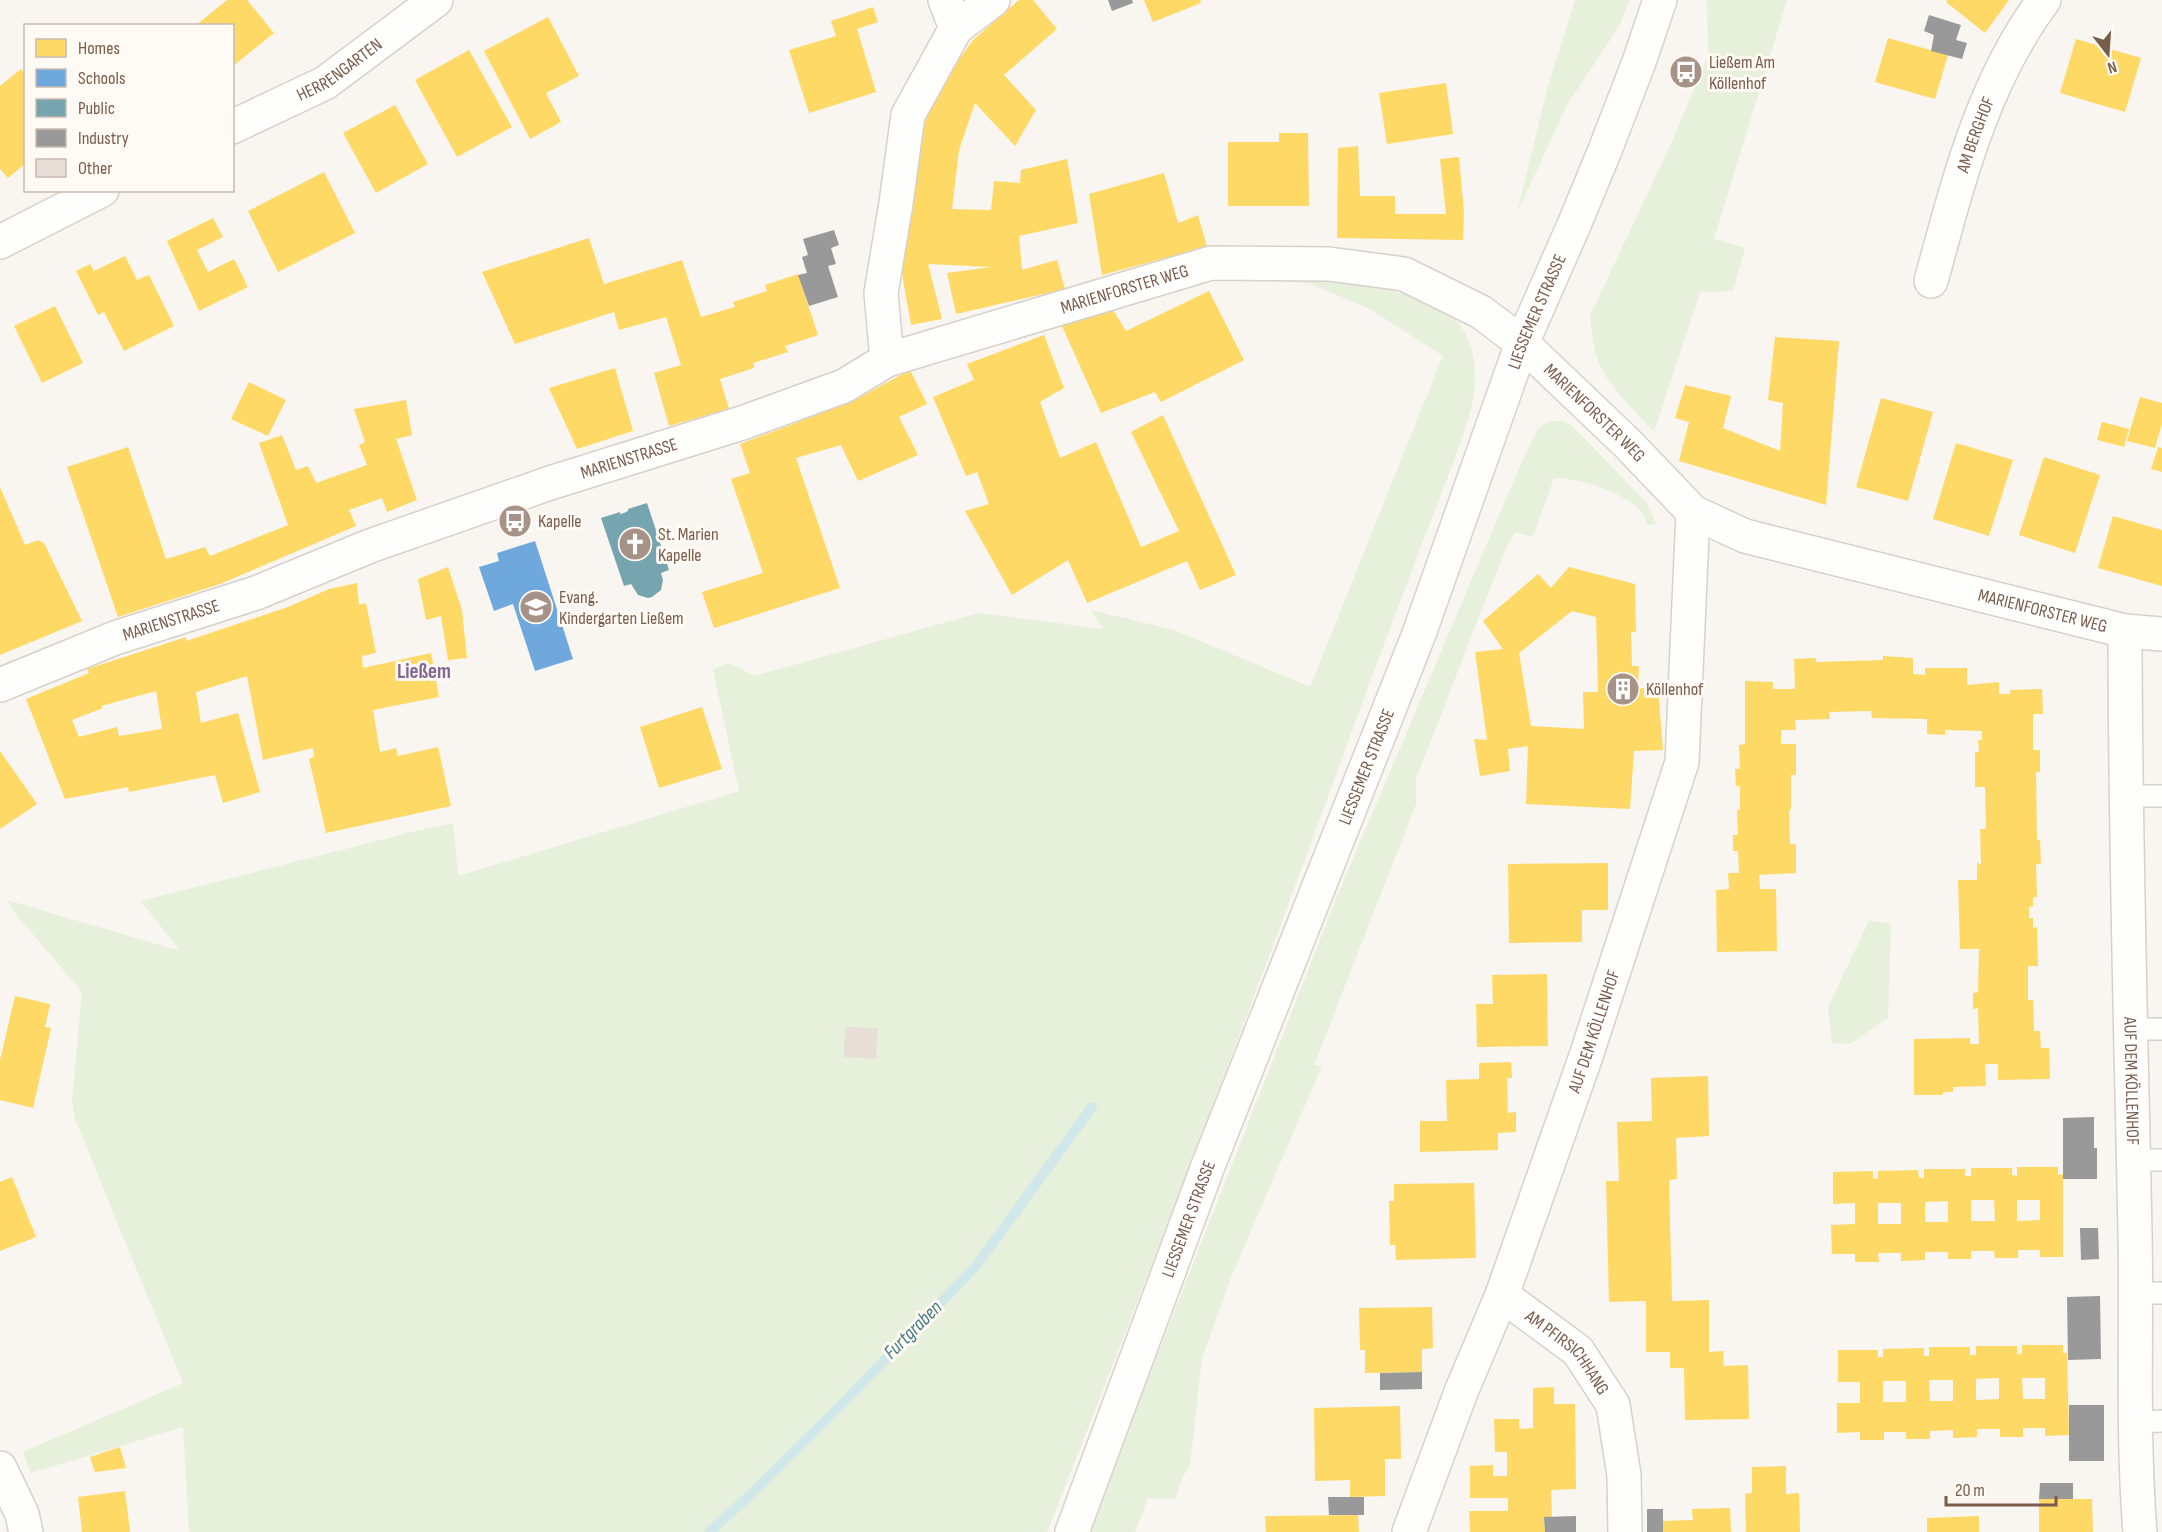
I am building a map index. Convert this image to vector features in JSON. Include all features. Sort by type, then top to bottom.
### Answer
[{"type":"street","name":"HERRENGARTEN","points":[[234,126],[325,83],[436,0]]},
{"type":"street","points":[[887,360],[881,292],[908,116],[950,14],[993,0]]},
{"type":"street","name":"LIESSEMER STRASSE","points":[[1072,1532],[1208,1166],[1419,634],[1522,343],[1605,150],[1660,0]]},
{"type":"street","name":"AM BERGHOF","points":[[1931,281],[1964,162],[1992,88],[2044,0]]},
{"type":"street","points":[[0,242],[98,192]]},
{"type":"street","name":"MARIENFORSTER WEG","points":[[887,360],[1211,263],[1329,264],[1404,274],[1481,312],[1522,343],[1628,444],[1693,512],[1745,536],[2125,631],[2162,634]]},
{"type":"street","name":"MARIENSTRASSE","points":[[0,685],[114,638],[256,593],[370,546],[550,483],[742,423],[844,387],[887,360]]},
{"type":"street","name":"AUF DEM KÖLLENHOF","points":[[1409,1532],[1461,1392],[1502,1295],[1586,1056],[1682,762],[1693,512]]},
{"type":"street","name":"AUF DEM KÖLLENHOF","points":[[2125,631],[2125,796],[2130,1029],[2148,1160],[2150,1421],[2140,1532]]},
{"type":"street","name":"AM PFIRSICHHANG","points":[[1502,1295],[1578,1351],[1612,1405],[1624,1475],[1625,1532]]},
{"type":"street","points":[[0,1468],[22,1514],[26,1532]]},
{"type":"lane","points":[[2125,796],[2162,796]]},
{"type":"lane","points":[[2130,1029],[2162,1029]]},
{"type":"green space","points":[[1575,0],[1629,0],[1620,25],[1567,105],[1517,213],[1547,90]]},
{"type":"green space","points":[[1707,0],[1787,0],[1714,239],[1745,248],[1733,291],[1700,292],[1654,432],[1616,391],[1604,373],[1595,352],[1590,316],[1674,137],[1708,56]]},
{"type":"green space","points":[[1316,275],[1402,293],[1444,312],[1460,325],[1469,341],[1474,365],[1474,398],[1457,452],[1242,1029],[1047,1532],[189,1532],[183,1427],[31,1473],[23,1452],[183,1383],[75,1119],[72,1101],[82,992],[14,912],[7,900],[180,951],[141,901],[453,823],[458,876],[739,791],[713,669],[729,663],[754,676],[979,613],[1103,629],[1091,610],[1174,630],[1310,687],[1443,356],[1370,309],[1311,284],[1281,280]]},
{"type":"green space","points":[[1549,421],[1563,421],[1572,426],[1647,503],[1656,524],[1647,525],[1645,517],[1638,508],[1604,488],[1576,480],[1554,478],[1533,537],[1515,532],[1505,550],[1416,779],[1416,804],[1314,1065],[1322,1066],[1232,1275],[1202,1358],[1190,1466],[1182,1478],[1175,1499],[1148,1498],[1135,1532],[1088,1532],[1338,894],[1520,466],[1538,428]]},
{"type":"green space","points":[[1869,921],[1891,923],[1888,1018],[1850,1044],[1832,1043],[1828,1007]]},
{"type":"building: Homes","points":[[227,0],[247,0],[274,33],[234,65],[234,24],[197,24]]},
{"type":"building: Homes","points":[[1019,0],[1033,0],[1057,29],[1004,75],[1036,110],[1015,146],[975,103],[959,150],[952,209],[991,210],[994,181],[1020,183],[1021,170],[1067,159],[1078,223],[1019,236],[1022,270],[1057,260],[1065,289],[956,314],[947,273],[991,267],[928,264],[942,319],[911,325],[902,274],[919,143],[928,114],[943,81],[973,40]]},
{"type":"building: Homes","points":[[1144,0],[1200,0],[1201,3],[1153,22]]},
{"type":"building: Homes","points":[[1947,0],[2009,0],[1985,33],[1946,2]]},
{"type":"building: Homes","points":[[873,7],[878,22],[857,29],[876,92],[809,113],[789,50],[836,36],[831,21]]},
{"type":"building: Homes","points":[[548,17],[579,76],[546,93],[561,122],[530,139],[484,51]]},
{"type":"building: Homes","points":[[1888,38],[1948,55],[1935,99],[1875,82]]},
{"type":"building: Homes","points":[[2076,39],[2141,58],[2125,112],[2060,93]]},
{"type":"building: Homes","points":[[469,50],[512,127],[457,157],[415,80]]},
{"type":"building: Homes","points":[[21,69],[24,73],[24,165],[8,178],[0,169],[0,86]]},
{"type":"building: Homes","points":[[1446,83],[1453,134],[1387,144],[1379,93]]},
{"type":"building: Homes","points":[[395,105],[428,164],[376,193],[343,133]]},
{"type":"building: Homes","points":[[1279,133],[1308,133],[1309,206],[1228,206],[1228,142],[1279,142]]},
{"type":"building: Homes","points":[[1358,146],[1360,196],[1395,196],[1395,214],[1446,214],[1440,159],[1459,157],[1464,213],[1463,240],[1337,238],[1338,148]]},
{"type":"building: Homes","points":[[324,172],[355,233],[278,272],[248,211]]},
{"type":"building: Homes","points":[[1164,173],[1178,223],[1198,215],[1207,247],[1102,275],[1089,194]]},
{"type":"building: Homes","points":[[213,218],[223,237],[197,250],[208,272],[234,259],[248,287],[199,311],[167,241]]},
{"type":"building: Homes","points":[[589,238],[604,284],[682,260],[701,317],[735,307],[733,302],[767,291],[765,285],[798,274],[818,335],[785,346],[788,352],[753,363],[754,368],[720,379],[729,409],[669,426],[654,373],[681,365],[666,317],[619,330],[614,312],[515,344],[482,272]]},
{"type":"building: Homes","points":[[125,256],[137,280],[149,275],[174,326],[124,351],[104,312],[98,315],[76,271],[90,264],[94,271]]},
{"type":"building: Homes","points":[[1209,291],[1244,360],[1161,402],[1155,392],[1101,413],[1062,326],[1113,310],[1126,331]]},
{"type":"building: Homes","points":[[55,306],[83,363],[42,383],[14,326]]},
{"type":"building: Homes","points":[[1044,335],[1064,388],[1040,402],[1060,458],[1096,442],[1141,547],[1179,531],[1131,432],[1163,415],[1236,575],[1200,590],[1187,561],[1087,603],[1068,560],[1012,595],[965,511],[989,504],[977,472],[966,476],[933,397],[974,380],[967,364]]},
{"type":"building: Homes","points":[[1775,337],[1839,341],[1826,505],[1679,461],[1689,422],[1675,418],[1685,385],[1731,396],[1723,428],[1780,451],[1783,403],[1768,400]]},
{"type":"building: Homes","points":[[615,368],[633,431],[577,449],[549,388]]},
{"type":"building: Homes","points":[[910,370],[927,404],[899,417],[918,455],[858,481],[841,445],[796,458],[840,588],[714,628],[702,592],[763,573],[731,479],[750,473],[740,444],[853,401]]},
{"type":"building: Homes","points":[[249,382],[286,400],[268,436],[231,419]]},
{"type":"building: Homes","points":[[2140,397],[2162,403],[2162,423],[2155,448],[2127,441]]},
{"type":"building: Homes","points":[[1881,398],[1933,412],[1908,501],[1856,487]]},
{"type":"building: Homes","points":[[406,400],[412,435],[396,439],[417,500],[387,512],[382,498],[349,510],[356,526],[220,584],[118,617],[67,467],[128,447],[166,559],[205,547],[210,556],[288,525],[259,443],[282,435],[296,470],[308,466],[316,483],[367,465],[359,445],[365,442],[354,409]]},
{"type":"building: Homes","points":[[2102,422],[2129,429],[2124,447],[2097,440]]},
{"type":"building: Homes","points":[[1956,443],[2013,460],[1989,536],[1933,519]]},
{"type":"building: Homes","points":[[2158,447],[2162,448],[2162,472],[2151,469]]},
{"type":"building: Homes","points":[[2044,457],[2100,475],[2075,553],[2019,535]]},
{"type":"building: Homes","points":[[0,487],[25,545],[38,540],[44,543],[82,621],[0,655]]},
{"type":"building: Homes","points":[[2113,516],[2162,530],[2162,586],[2098,568]]},
{"type":"building: Homes","points":[[448,567],[462,610],[467,658],[448,660],[441,616],[426,620],[418,579]]},
{"type":"building: Homes","name":"Köllenhof","points":[[1569,567],[1635,584],[1636,632],[1631,632],[1632,666],[1639,666],[1638,688],[1658,689],[1663,750],[1634,751],[1630,809],[1526,804],[1528,746],[1508,749],[1510,771],[1480,776],[1474,739],[1487,740],[1475,652],[1503,649],[1483,621],[1538,574],[1551,588]],"holes":[[[1572,611],[1596,617],[1598,692],[1583,692],[1584,729],[1531,726],[1519,653]]]},
{"type":"building: Homes","points":[[357,583],[359,605],[366,603],[376,653],[362,656],[363,668],[431,653],[439,697],[373,710],[380,752],[396,748],[398,756],[438,747],[451,806],[326,833],[309,759],[314,757],[313,748],[263,760],[247,676],[196,692],[201,723],[238,713],[260,792],[223,803],[215,775],[129,792],[128,787],[65,799],[26,699],[89,673],[87,669],[186,637],[186,641],[288,607],[329,589]],"holes":[[[156,691],[162,729],[119,736],[117,727],[79,737],[72,720],[103,708],[101,706]]]},
{"type":"building: Homes","points":[[1883,656],[1913,658],[1913,674],[1925,675],[1925,668],[1967,668],[1967,685],[1999,682],[1999,694],[2010,694],[2010,690],[2042,689],[2043,714],[2033,714],[2033,750],[2040,750],[2040,772],[2036,772],[2037,840],[2040,840],[2041,864],[2036,864],[2037,897],[2033,897],[2033,906],[2029,907],[2029,918],[2033,918],[2033,928],[2037,927],[2038,966],[2028,966],[2028,1000],[2033,1000],[2034,1031],[2040,1031],[2041,1048],[2049,1048],[2050,1079],[1998,1080],[1998,1064],[1985,1064],[1986,1086],[1953,1087],[1953,1092],[1943,1092],[1943,1095],[1914,1095],[1914,1039],[1970,1038],[1970,1044],[1979,1044],[1978,1008],[1973,1009],[1973,993],[1978,992],[1979,949],[1960,949],[1958,880],[1977,880],[1977,862],[1981,865],[1980,829],[1986,829],[1985,787],[1975,787],[1975,752],[1979,752],[1978,740],[1982,740],[1982,731],[1945,730],[1945,735],[1927,734],[1927,719],[1872,718],[1871,711],[1829,712],[1830,719],[1795,720],[1796,730],[1781,730],[1781,744],[1796,744],[1796,775],[1791,775],[1791,810],[1789,810],[1790,844],[1796,844],[1796,873],[1759,875],[1760,889],[1776,889],[1777,951],[1717,952],[1716,890],[1729,889],[1728,873],[1739,873],[1738,851],[1733,851],[1733,835],[1738,835],[1737,810],[1740,810],[1740,786],[1736,786],[1735,769],[1740,769],[1739,745],[1745,744],[1745,681],[1773,682],[1773,689],[1795,689],[1794,659],[1816,658],[1816,662],[1883,660]]},
{"type":"building: Homes","points":[[702,707],[722,769],[659,788],[640,727]]},
{"type":"building: Homes","points":[[0,751],[37,804],[0,829]]},
{"type":"building: Homes","points":[[1608,863],[1608,910],[1582,910],[1582,942],[1509,943],[1508,864]]},
{"type":"building: Homes","points":[[1547,974],[1548,1046],[1477,1047],[1476,1004],[1493,1004],[1492,975]]},
{"type":"building: Homes","points":[[15,996],[50,1004],[45,1027],[51,1028],[33,1108],[0,1100],[0,1060]]},
{"type":"building: Homes","points":[[1511,1062],[1512,1078],[1507,1078],[1508,1113],[1516,1112],[1516,1132],[1498,1133],[1498,1150],[1420,1152],[1420,1121],[1447,1121],[1446,1080],[1479,1079],[1479,1063]]},
{"type":"building: Homes","points":[[1708,1076],[1709,1136],[1676,1138],[1677,1179],[1669,1180],[1672,1301],[1709,1300],[1709,1352],[1723,1351],[1724,1366],[1748,1365],[1749,1419],[1685,1420],[1684,1368],[1670,1368],[1670,1352],[1646,1352],[1646,1301],[1609,1302],[1606,1181],[1619,1181],[1617,1122],[1652,1121],[1651,1078]]},
{"type":"building: Homes","points":[[2017,1167],[2058,1167],[2058,1175],[2063,1174],[2063,1257],[2040,1257],[2040,1250],[2018,1250],[2018,1258],[1995,1258],[1994,1251],[1971,1251],[1971,1259],[1948,1259],[1948,1252],[1925,1252],[1925,1260],[1901,1261],[1901,1253],[1878,1253],[1879,1262],[1855,1262],[1855,1254],[1832,1254],[1831,1225],[1855,1224],[1855,1203],[1833,1204],[1833,1172],[1873,1171],[1873,1178],[1878,1179],[1878,1171],[1918,1170],[1919,1178],[1924,1178],[1924,1169],[1965,1169],[1965,1176],[1971,1176],[1971,1168],[2012,1168],[2012,1175],[2017,1176]],"holes":[[[1971,1200],[1994,1200],[1995,1221],[1971,1221]],[[2017,1200],[2040,1200],[2040,1220],[2017,1221]],[[1948,1201],[1948,1222],[1925,1222],[1925,1202]],[[1878,1203],[1901,1203],[1901,1224],[1878,1224]]]},
{"type":"building: Homes","points":[[12,1177],[36,1237],[0,1251],[0,1182]]},
{"type":"building: Homes","points":[[1474,1183],[1476,1258],[1396,1260],[1395,1245],[1390,1245],[1389,1201],[1394,1201],[1394,1184]]},
{"type":"building: Homes","points":[[1432,1307],[1433,1348],[1422,1349],[1422,1372],[1365,1373],[1365,1350],[1360,1350],[1359,1308]]},
{"type":"building: Homes","points":[[2022,1345],[2063,1345],[2063,1353],[2067,1353],[2069,1435],[2045,1436],[2045,1428],[2023,1428],[2023,1437],[2000,1437],[2000,1429],[1977,1429],[1977,1437],[1953,1438],[1953,1430],[1930,1431],[1930,1439],[1906,1439],[1906,1432],[1884,1432],[1884,1440],[1860,1440],[1860,1432],[1837,1433],[1837,1403],[1860,1403],[1860,1382],[1838,1382],[1838,1350],[1878,1350],[1878,1357],[1883,1357],[1883,1349],[1924,1348],[1924,1356],[1929,1356],[1929,1347],[1970,1347],[1970,1355],[1976,1355],[1976,1346],[2017,1346],[2017,1354],[2022,1354]],"holes":[[[1999,1378],[1999,1399],[1976,1400],[1976,1379]],[[2022,1378],[2045,1378],[2045,1399],[2023,1399]],[[1929,1380],[1953,1380],[1953,1401],[1930,1401]],[[1883,1381],[1906,1381],[1906,1402],[1883,1402]]]},
{"type":"building: Homes","points":[[1554,1387],[1554,1404],[1575,1404],[1576,1489],[1551,1490],[1552,1517],[1544,1517],[1545,1532],[1470,1532],[1469,1511],[1508,1511],[1508,1498],[1470,1498],[1470,1466],[1493,1465],[1493,1476],[1507,1476],[1507,1452],[1495,1452],[1494,1419],[1519,1419],[1519,1429],[1533,1428],[1533,1388]]},
{"type":"building: Homes","points":[[1400,1406],[1401,1459],[1385,1459],[1385,1496],[1350,1497],[1350,1480],[1315,1481],[1314,1408]]},
{"type":"building: Homes","points":[[120,1447],[126,1468],[95,1472],[90,1457]]},
{"type":"building: Homes","points":[[1786,1466],[1786,1494],[1799,1493],[1800,1532],[1746,1532],[1745,1494],[1752,1493],[1752,1467]]},
{"type":"building: Homes","points":[[125,1491],[130,1532],[82,1532],[78,1497]]},
{"type":"building: Homes","points":[[2039,1499],[2092,1499],[2093,1532],[2039,1532]]},
{"type":"building: Homes","points":[[1730,1508],[1731,1532],[1663,1532],[1663,1521],[1693,1520],[1692,1509]]},
{"type":"building: Homes","points":[[1358,1515],[1359,1532],[1266,1532],[1265,1516]]},
{"type":"building: Homes","points":[[1979,1516],[1979,1532],[1927,1532],[1927,1518]]},
{"type":"building: Schools","name":"Evang. Kindergarten Ließem","points":[[535,541],[573,659],[535,671],[513,604],[494,611],[479,567],[499,561],[497,553]]},
{"type":"building: Public","name":"St. Marien Kapelle","points":[[647,503],[669,570],[661,573],[663,580],[661,590],[648,598],[638,595],[631,584],[624,586],[601,518],[620,512],[620,514],[624,513],[628,509]]},
{"type":"building: Industry","points":[[1108,0],[1132,0],[1133,3],[1112,11]]},
{"type":"building: Industry","points":[[1929,15],[1961,25],[1956,40],[1967,43],[1962,59],[1931,51],[1934,35],[1924,31]]},
{"type":"building: Industry","points":[[834,230],[839,245],[831,248],[836,264],[828,266],[838,297],[809,306],[798,275],[807,273],[802,257],[808,255],[803,239]]},
{"type":"building: Industry","points":[[2094,1117],[2097,1179],[2063,1179],[2063,1118]]},
{"type":"building: Industry","points":[[2080,1228],[2098,1228],[2099,1259],[2081,1260]]},
{"type":"building: Industry","points":[[2100,1296],[2101,1359],[2068,1360],[2067,1297]]},
{"type":"building: Industry","points":[[1422,1372],[1422,1389],[1380,1390],[1380,1373]]},
{"type":"building: Industry","points":[[2069,1405],[2104,1405],[2104,1461],[2069,1461]]},
{"type":"building: Industry","points":[[2040,1483],[2073,1483],[2073,1499],[2039,1499]]},
{"type":"building: Industry","points":[[1328,1497],[1364,1497],[1364,1515],[1329,1515]]},
{"type":"building: Industry","points":[[1647,1509],[1663,1509],[1663,1532],[1647,1532]]},
{"type":"building: Industry","points":[[1576,1516],[1576,1532],[1545,1532],[1544,1517]]},
{"type":"building: Other","points":[[845,1027],[878,1028],[876,1059],[844,1057]]},
{"type":"waterway","name":"Furtgraben","points":[[709,1532],[747,1498],[841,1405],[976,1266],[1092,1107]]},
{"type":"place","name":"Ließem Am Köllenhof","points":[[1686,72]]},
{"type":"place","name":"Kapelle","points":[[515,521]]},
{"type":"place","name":"St. Marien Kapelle","points":[[635,544]]},
{"type":"place","name":"Evang. Kindergarten Ließem","points":[[536,607]]},
{"type":"place","name":"Köllenhof","points":[[1623,689]]},
{"type":"district","name":"Ließem","points":[[424,671]]}]
